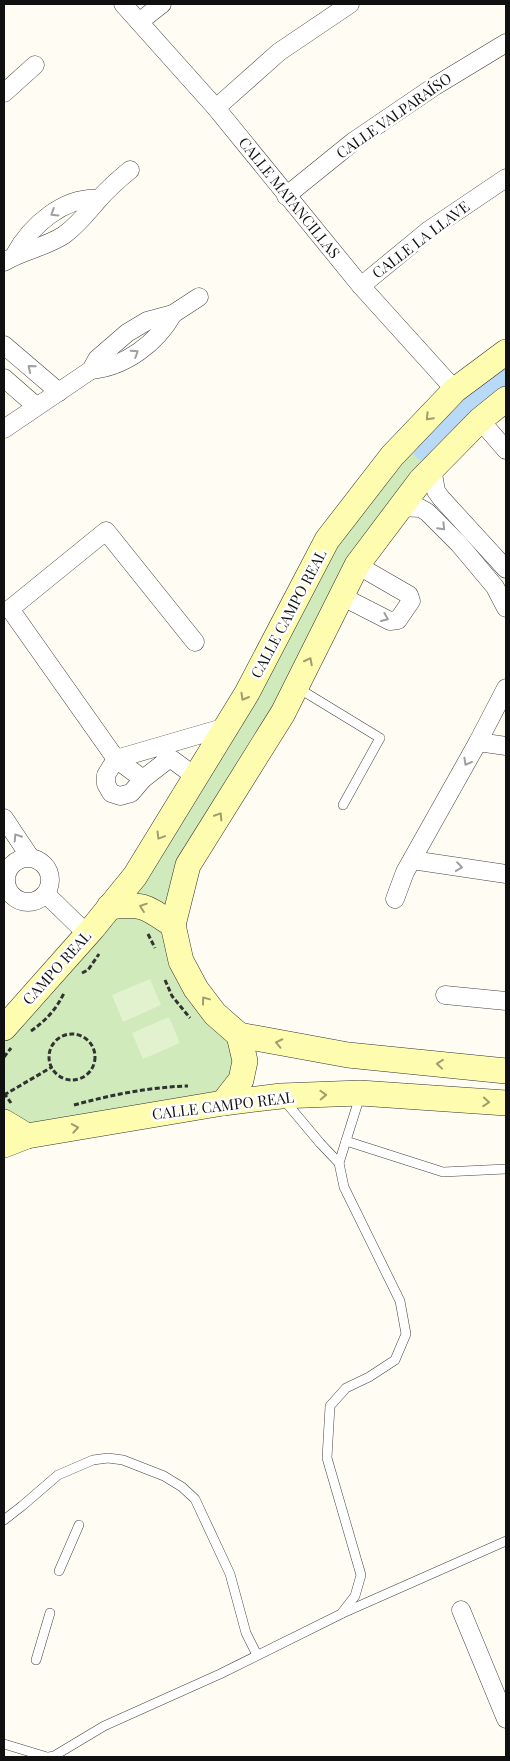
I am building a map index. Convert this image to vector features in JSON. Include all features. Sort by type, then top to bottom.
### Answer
[{"type":"street","name":"CALLE MATANCILLAS","points":[[123,4],[216,108],[361,286],[456,390]]},
{"type":"street","points":[[139,22],[162,4]]},
{"type":"street","points":[[216,108],[279,52],[350,4]]},
{"type":"street","name":"CALLE VALPARAÍSO","points":[[286,196],[354,141],[435,86],[506,44]]},
{"type":"street","points":[[4,93],[36,65]]},
{"type":"street","points":[[9,259],[42,248],[64,235],[82,220],[99,199],[130,170]]},
{"type":"street","name":"CALLE LA LLAVE","points":[[361,286],[429,230],[506,178]]},
{"type":"street","points":[[9,259],[30,231],[50,215],[72,202],[85,198],[99,199]]},
{"type":"street","points":[[4,429],[91,370],[104,369],[117,364],[140,350],[158,336],[167,326],[173,314],[199,297]]},
{"type":"street","points":[[4,345],[59,392]]},
{"type":"street","name":"CALLE CAMPO REAL","points":[[109,907],[135,876],[247,692],[327,540],[392,456],[456,390],[506,352]]},
{"type":"street","points":[[4,378],[36,406]]},
{"type":"street","points":[[506,399],[480,420],[421,480],[357,565],[283,714],[188,865],[173,924],[182,962],[196,989],[215,1014],[239,1035],[348,1055],[506,1071]]},
{"type":"street","points":[[480,420],[506,450]]},
{"type":"street","points":[[432,468],[436,491],[504,566],[486,577]]},
{"type":"street","points":[[400,507],[420,508],[427,512],[463,549],[495,587],[506,608]]},
{"type":"street","points":[[143,778],[116,759],[7,610],[106,531],[196,642]]},
{"type":"street","points":[[463,549],[477,536]]},
{"type":"street","points":[[341,596],[390,621],[398,620],[412,601],[409,595],[357,565]]},
{"type":"street","points":[[395,899],[405,872],[506,688]]},
{"type":"street","points":[[116,759],[166,752],[226,726]]},
{"type":"street","points":[[478,742],[506,746]]},
{"type":"street","points":[[166,752],[196,777]]},
{"type":"street","points":[[116,759],[106,775],[106,784],[111,792],[120,796],[131,793],[166,752]]},
{"type":"street","points":[[4,818],[30,857]]},
{"type":"street","points":[[30,857],[44,863],[51,877],[46,894],[35,902],[19,900],[12,896],[5,886],[9,867],[15,861],[30,857]]},
{"type":"street","points":[[412,860],[506,874]]},
{"type":"street","points":[[46,894],[94,942]]},
{"type":"street","points":[[109,907],[132,904],[143,906],[173,924]]},
{"type":"street","name":"CAMPO REAL","points":[[15,1036],[94,942],[109,907]]},
{"type":"street","points":[[445,995],[506,1001]]},
{"type":"street","points":[[222,1102],[241,1080],[245,1061],[239,1035]]},
{"type":"street","name":"CALLE CAMPO REAL","points":[[4,1145],[27,1136],[222,1102],[281,1096],[360,1094],[506,1104]]},
{"type":"street","points":[[8,1113],[27,1136]]},
{"type":"street","points":[[461,1610],[506,1719]]},
{"type":"lane","points":[[296,686],[380,738],[343,806]]},
{"type":"lane","points":[[341,1614],[355,1596],[362,1575],[327,1458],[330,1406],[346,1388],[370,1378],[395,1360],[406,1334],[400,1301],[344,1187],[339,1163],[360,1094]]},
{"type":"lane","points":[[281,1096],[339,1163]]},
{"type":"lane","points":[[346,1141],[443,1172],[506,1170]]},
{"type":"lane","points":[[4,1520],[58,1475],[93,1460],[108,1458],[123,1460],[164,1476],[182,1487],[195,1499],[230,1574],[246,1633],[257,1655]]},
{"type":"lane","points":[[59,1571],[79,1525]]},
{"type":"lane","points":[[4,1744],[48,1757],[54,1756],[104,1726],[341,1614],[506,1541]]},
{"type":"lane","points":[[36,1660],[50,1613]]},
{"type":"path","points":[[141,930],[148,934],[157,956]]},
{"type":"path","points":[[77,975],[88,970],[94,942]]},
{"type":"path","points":[[165,979],[172,996],[192,1020]]},
{"type":"path","points":[[4,1057],[15,1036],[45,1021],[60,1003],[67,985]]},
{"type":"path","points":[[64,1035],[81,1035],[93,1047],[96,1055],[95,1063],[84,1077],[75,1080],[66,1079],[58,1075],[52,1067],[49,1058],[50,1048],[56,1040],[64,1035]]},
{"type":"path","points":[[8,1113],[4,1094],[52,1067]]},
{"type":"path","points":[[65,1108],[121,1094],[167,1086],[190,1086]]},
{"type":"green space","points":[[506,352],[506,399],[421,480],[188,865],[173,924],[245,1061],[223,1103],[4,1145],[4,1028],[92,929],[327,540]]},
{"type":"green space","points":[[150,979],[161,1005],[123,1022],[112,995]]},
{"type":"green space","points":[[169,1017],[180,1043],[143,1059],[132,1033]]},
{"type":"waterway","points":[[423,451],[472,403],[506,374]]}]
